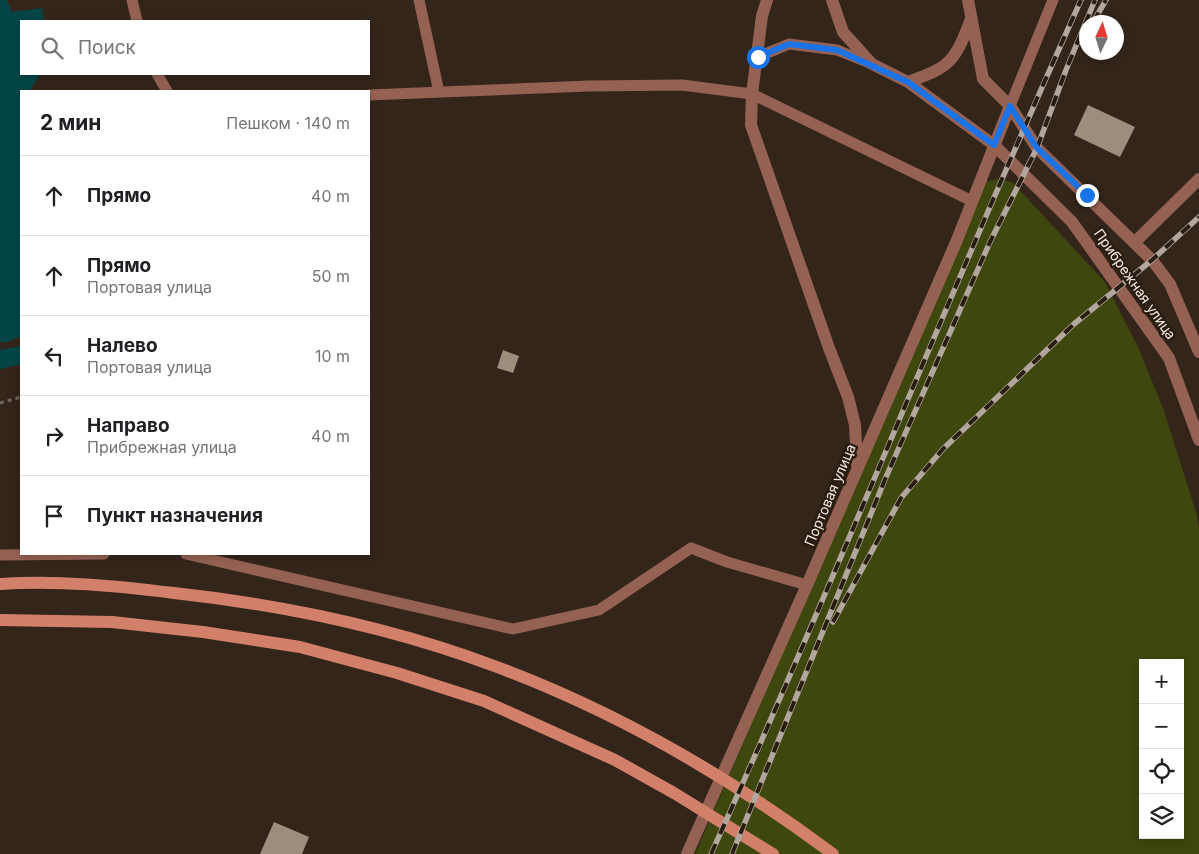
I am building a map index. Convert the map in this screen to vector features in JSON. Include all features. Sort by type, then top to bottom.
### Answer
[{"type":"main road","points":[[0,584],[114,586],[208,596],[307,612],[407,639],[497,667],[632,728],[776,812],[833,854]]},
{"type":"main road","points":[[0,620],[112,622],[204,632],[300,648],[397,673],[484,700],[615,760],[674,792],[773,854]]},
{"type":"street","points":[[767,0],[762,16],[750,124],[828,348],[848,397],[855,426],[857,470]]},
{"type":"street","points":[[832,0],[844,32],[872,64],[908,82],[994,145]]},
{"type":"street","points":[[908,82],[937,72],[959,52],[971,19],[968,0]]},
{"type":"street","name":"Прибрежная улица","points":[[971,19],[982,79],[1010,106],[1037,148],[1152,260],[1170,284],[1199,352]]},
{"type":"street","name":"Портовая улица","points":[[687,854],[857,470],[972,201],[1010,106]]},
{"type":"street","name":"Прибрежная улица","points":[[994,145],[1072,222],[1120,287],[1169,358],[1199,440]]},
{"type":"street","points":[[1135,242],[1199,179]]},
{"type":"lane","points":[[132,0],[137,20]]},
{"type":"lane","points":[[419,0],[438,92]]},
{"type":"lane","points":[[1010,106],[1053,0]]},
{"type":"lane","points":[[758,57],[789,44],[837,50],[872,64]]},
{"type":"lane","points":[[157,75],[167,90]]},
{"type":"lane","points":[[370,95],[682,85],[752,94],[972,201]]},
{"type":"lane","points":[[190,555],[513,629],[599,610],[690,548],[727,562],[807,585]]},
{"type":"lane","points":[[0,555],[20,555]]},
{"type":"path","points":[[0,403],[20,397]]},
{"type":"green space","points":[[996,179],[1012,182],[1105,282],[1138,347],[1163,408],[1196,512],[1199,529],[1199,854],[695,854],[986,182]]},
{"type":"water","points":[[0,0],[7,0],[12,12],[42,8],[44,20],[20,20],[20,75],[39,75],[31,90],[20,90],[20,336],[4,343],[0,341]]},
{"type":"water","points":[[20,346],[20,364],[0,369],[0,350]]},
{"type":"building","points":[[1088,105],[1135,127],[1120,157],[1074,135]]},
{"type":"building","points":[[503,350],[519,356],[513,373],[497,368]]},
{"type":"building","points":[[274,822],[309,837],[302,854],[260,854]]},
{"type":"railway","points":[[711,854],[805,641],[987,213],[1081,0]]},
{"type":"railway","points":[[732,854],[886,477],[990,242],[1037,148],[1095,0]]},
{"type":"railway","points":[[1097,15],[1106,0]]},
{"type":"railway","points":[[833,622],[901,498],[943,449],[1074,324],[1152,260],[1199,217]]},
{"type":"route","points":[[758,57],[789,44],[837,50],[872,64],[908,82],[994,145],[1010,106],[1037,148],[1087,195]]}]
